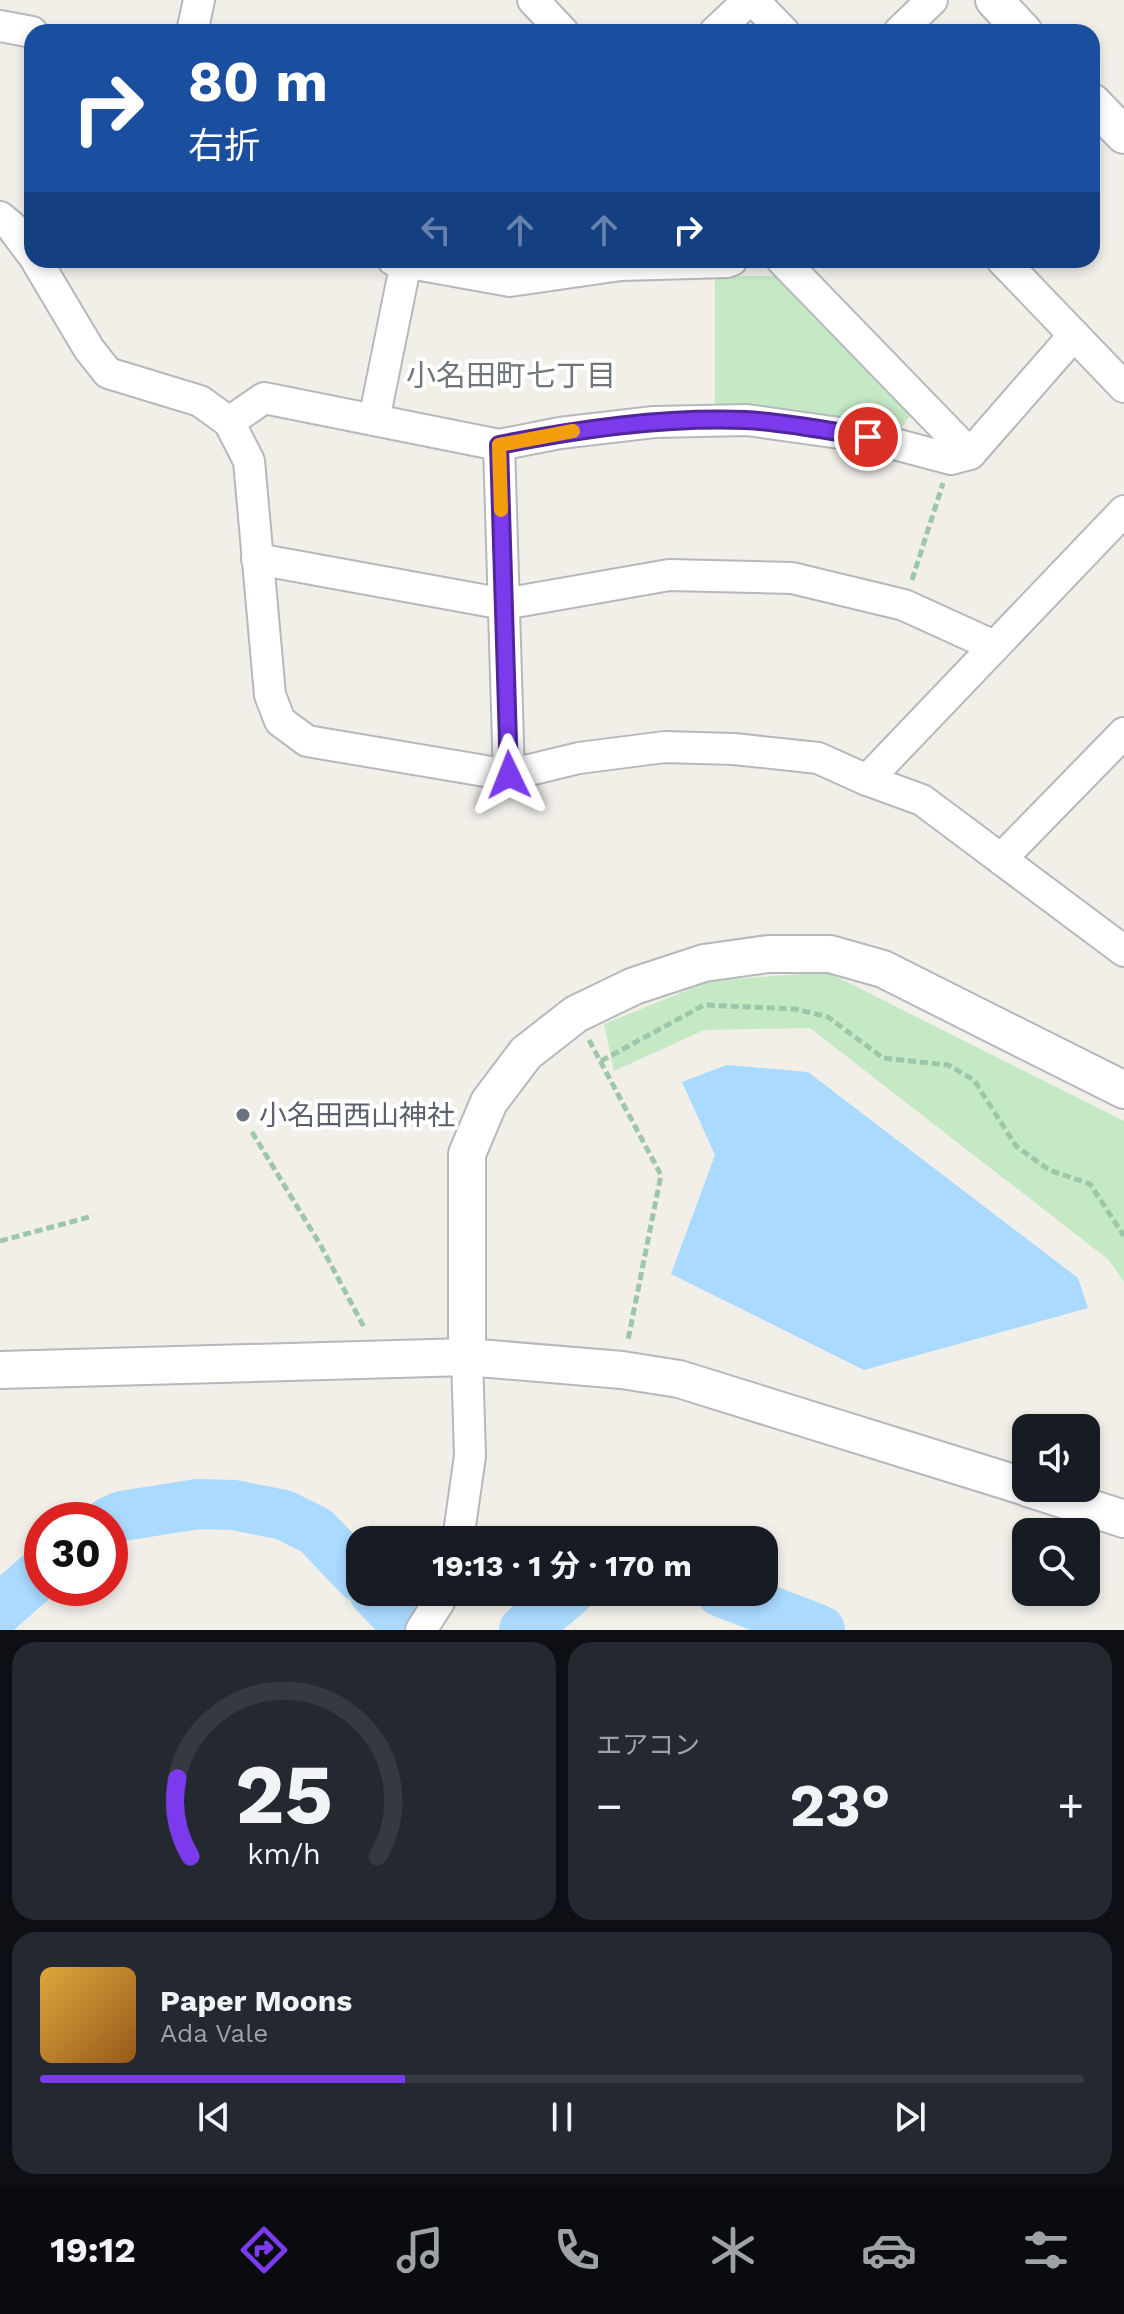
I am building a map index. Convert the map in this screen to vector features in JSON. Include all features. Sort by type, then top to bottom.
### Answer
[{"type":"street","points":[[194,24],[199,0]]},
{"type":"street","points":[[533,0],[556,24]]},
{"type":"street","points":[[724,24],[751,0],[776,24]]},
{"type":"street","points":[[907,24],[932,0]]},
{"type":"street","points":[[994,0],[1016,24]]},
{"type":"street","points":[[0,26],[24,30]]},
{"type":"street","points":[[1100,110],[1124,135]]},
{"type":"street","points":[[14,217],[24,238]]},
{"type":"street","points":[[41,268],[89,349],[108,373],[200,401],[229,422],[249,461],[270,695],[280,721],[307,741],[509,775],[579,758],[665,747],[734,749],[818,758],[922,800],[1124,951]]},
{"type":"street","points":[[374,420],[399,268]]},
{"type":"street","points":[[438,268],[510,281],[600,268]]},
{"type":"street","points":[[789,268],[960,457]]},
{"type":"street","points":[[1010,268],[1124,387]]},
{"type":"street","points":[[960,457],[1074,335]]},
{"type":"street","points":[[229,422],[264,398],[499,445],[560,433],[654,422],[747,420],[868,437],[960,457]]},
{"type":"street","points":[[499,445],[509,775]]},
{"type":"street","points":[[867,780],[1124,511]]},
{"type":"street","points":[[257,559],[504,604],[669,575],[792,578],[904,605],[994,646]]},
{"type":"street","points":[[1001,859],[1124,733]]},
{"type":"street","points":[[460,1526],[470,1456],[467,1154],[489,1102],[526,1053],[576,1014],[634,986],[704,963],[768,954],[830,954],[883,969],[1124,1090]]},
{"type":"street","points":[[0,1370],[467,1357],[622,1370],[679,1379],[1012,1483]]},
{"type":"street","points":[[1071,1502],[1124,1519]]},
{"type":"street","points":[[421,1630],[436,1606]]},
{"type":"path","points":[[904,605],[960,457]]},
{"type":"path","points":[[601,1061],[704,1005],[795,1009],[828,1017],[883,1058],[948,1065],[974,1080],[1016,1146],[1049,1170],[1090,1184],[1124,1236]]},
{"type":"path","points":[[576,1014],[661,1175],[622,1370]]},
{"type":"path","points":[[252,1132],[321,1246],[380,1358]]},
{"type":"path","points":[[0,1241],[93,1216]]},
{"type":"green space","points":[[715,276],[779,276],[914,410],[897,434],[715,408]]},
{"type":"green space","points":[[827,972],[1124,1121],[1124,1282],[1109,1260],[810,1028],[704,1030],[614,1071],[604,1024],[710,981]]},
{"type":"water","points":[[727,1065],[808,1072],[1078,1278],[1088,1308],[864,1370],[671,1274],[715,1155],[682,1082]]},
{"type":"waterway","points":[[128,1515],[198,1504],[234,1505],[284,1515],[316,1531],[346,1562]]},
{"type":"waterway","points":[[0,1609],[24,1588]]},
{"type":"waterway","points":[[387,1606],[405,1625]]},
{"type":"waterway","points":[[524,1630],[552,1606]]},
{"type":"waterway","points":[[757,1606],[820,1630]]},
{"type":"slow traffic","points":[[501,510],[499,445],[573,431]]},
{"type":"place","name":"小名田西山神社","points":[[243,1115]]},
{"type":"district","name":"小名田町七丁目","points":[[511,375]]},
{"type":"route","points":[[509,775],[499,445],[560,433],[654,422],[747,420],[868,437]]}]
